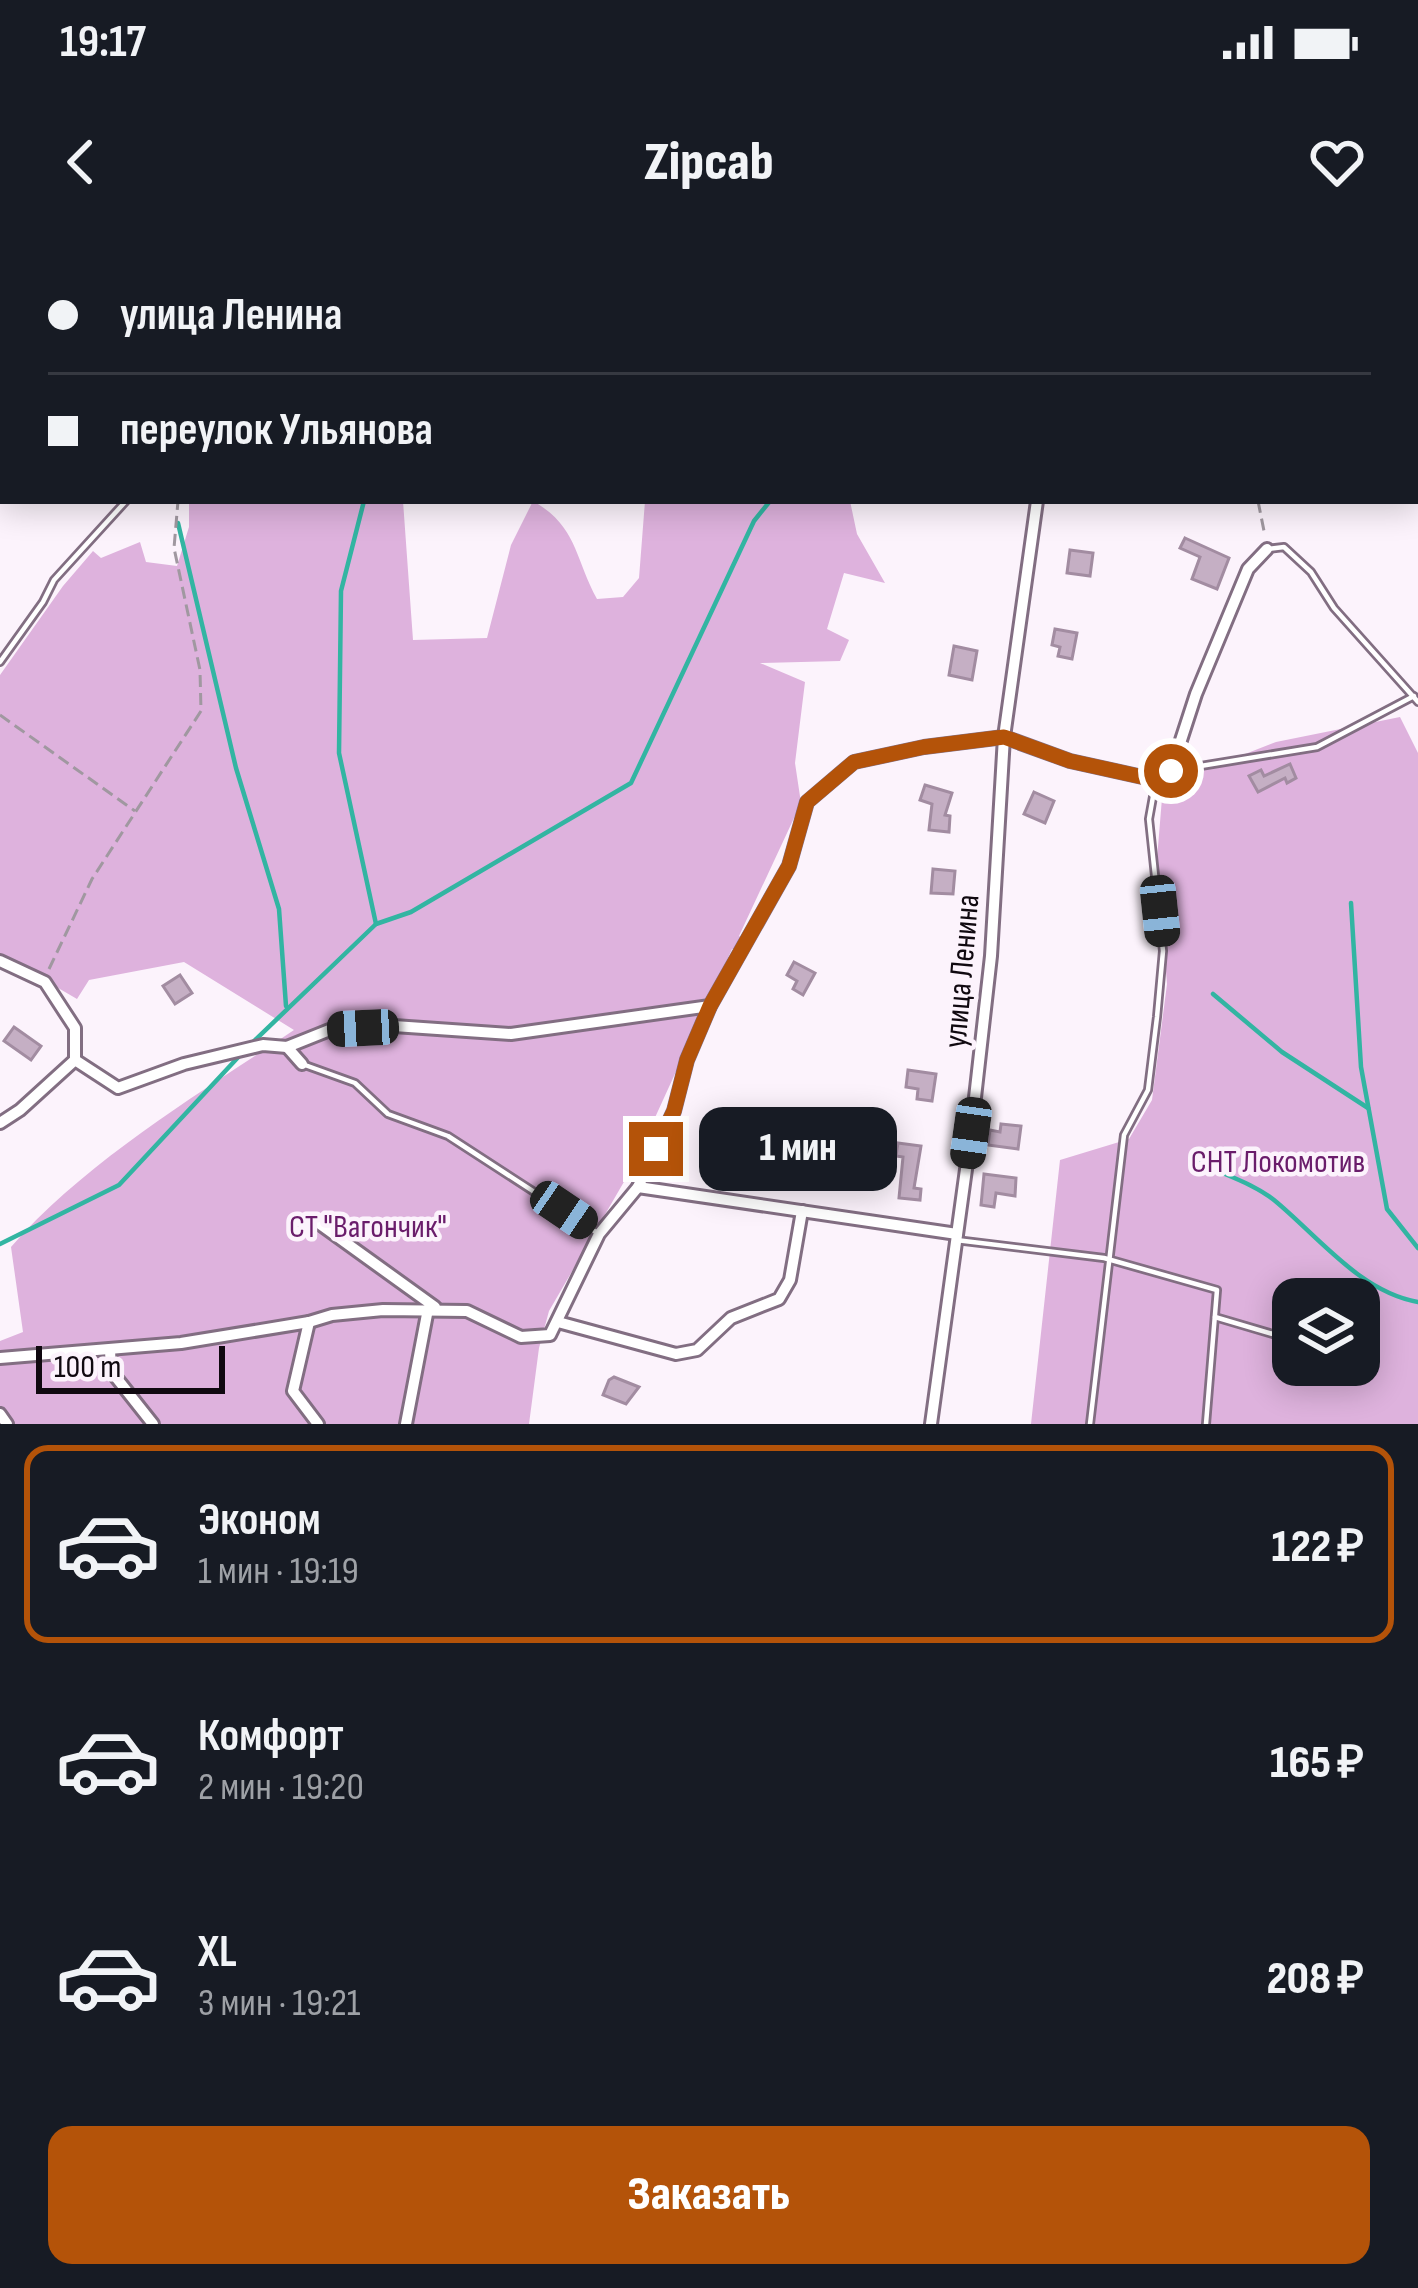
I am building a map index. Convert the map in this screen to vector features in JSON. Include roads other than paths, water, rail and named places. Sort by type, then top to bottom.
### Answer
[{"type":"street","name":"улица Ленина","points":[[932,1424],[991,956],[1004,737],[1037,504]]},
{"type":"street","points":[[0,1358],[181,1343],[332,1315],[433,1309],[467,1311],[521,1337],[550,1335],[599,1234],[638,1187],[674,1111],[687,1060],[710,1006],[789,866],[807,802],[854,762],[1004,737],[1070,761],[1156,780],[1171,771],[1196,694],[1248,568],[1267,549]]},
{"type":"street","points":[[0,961],[45,982],[75,1028],[75,1060],[0,1124]]},
{"type":"street","points":[[75,1060],[118,1088],[184,1064],[263,1045],[287,1047],[332,1029],[394,1027],[511,1034],[710,1006]]},
{"type":"street","points":[[287,1047],[302,1064]]},
{"type":"street","points":[[638,1187],[957,1237]]},
{"type":"street","points":[[558,1322],[676,1354],[698,1350],[731,1318],[779,1299],[790,1280],[802,1211]]},
{"type":"street","points":[[316,1222],[433,1309]]},
{"type":"street","points":[[406,1424],[433,1309]]},
{"type":"street","points":[[309,1322],[293,1390],[318,1424]]},
{"type":"street","points":[[110,1350],[111,1371],[153,1424]]},
{"type":"street","points":[[0,1414],[7,1424]]},
{"type":"lane","points":[[0,662],[64,566],[124,504]]},
{"type":"lane","points":[[1171,771],[1317,747],[1416,699],[1334,608],[1311,572],[1284,547],[1267,549]]},
{"type":"lane","points":[[1090,1424],[1124,1136],[1148,1090],[1163,952],[1149,819],[1156,780]]},
{"type":"lane","points":[[302,1064],[355,1083],[388,1114],[448,1136],[599,1234]]},
{"type":"lane","points":[[957,1237],[1112,1260],[1217,1291],[1207,1424]]},
{"type":"lane","points":[[1215,1317],[1272,1334]]},
{"type":"waterway","points":[[363,504],[341,591],[339,753],[376,924]]},
{"type":"waterway","points":[[251,1044],[376,924],[411,912],[631,783],[754,521],[768,504]]},
{"type":"waterway","points":[[178,523],[236,768],[279,909],[286,1006]]},
{"type":"waterway","points":[[1351,903],[1361,1067],[1387,1209],[1418,1248]]},
{"type":"waterway","points":[[1213,994],[1282,1052],[1368,1108]]},
{"type":"waterway","points":[[0,1244],[119,1185],[243,1052]]},
{"type":"waterway","points":[[1198,1162],[1266,1194],[1359,1275],[1418,1302]]},
{"type":"park label","name":"СНТ Локомотив","points":[[1278,1160]]},
{"type":"park label","name":"СТ \"Вагончик\"","points":[[368,1225]]}]
